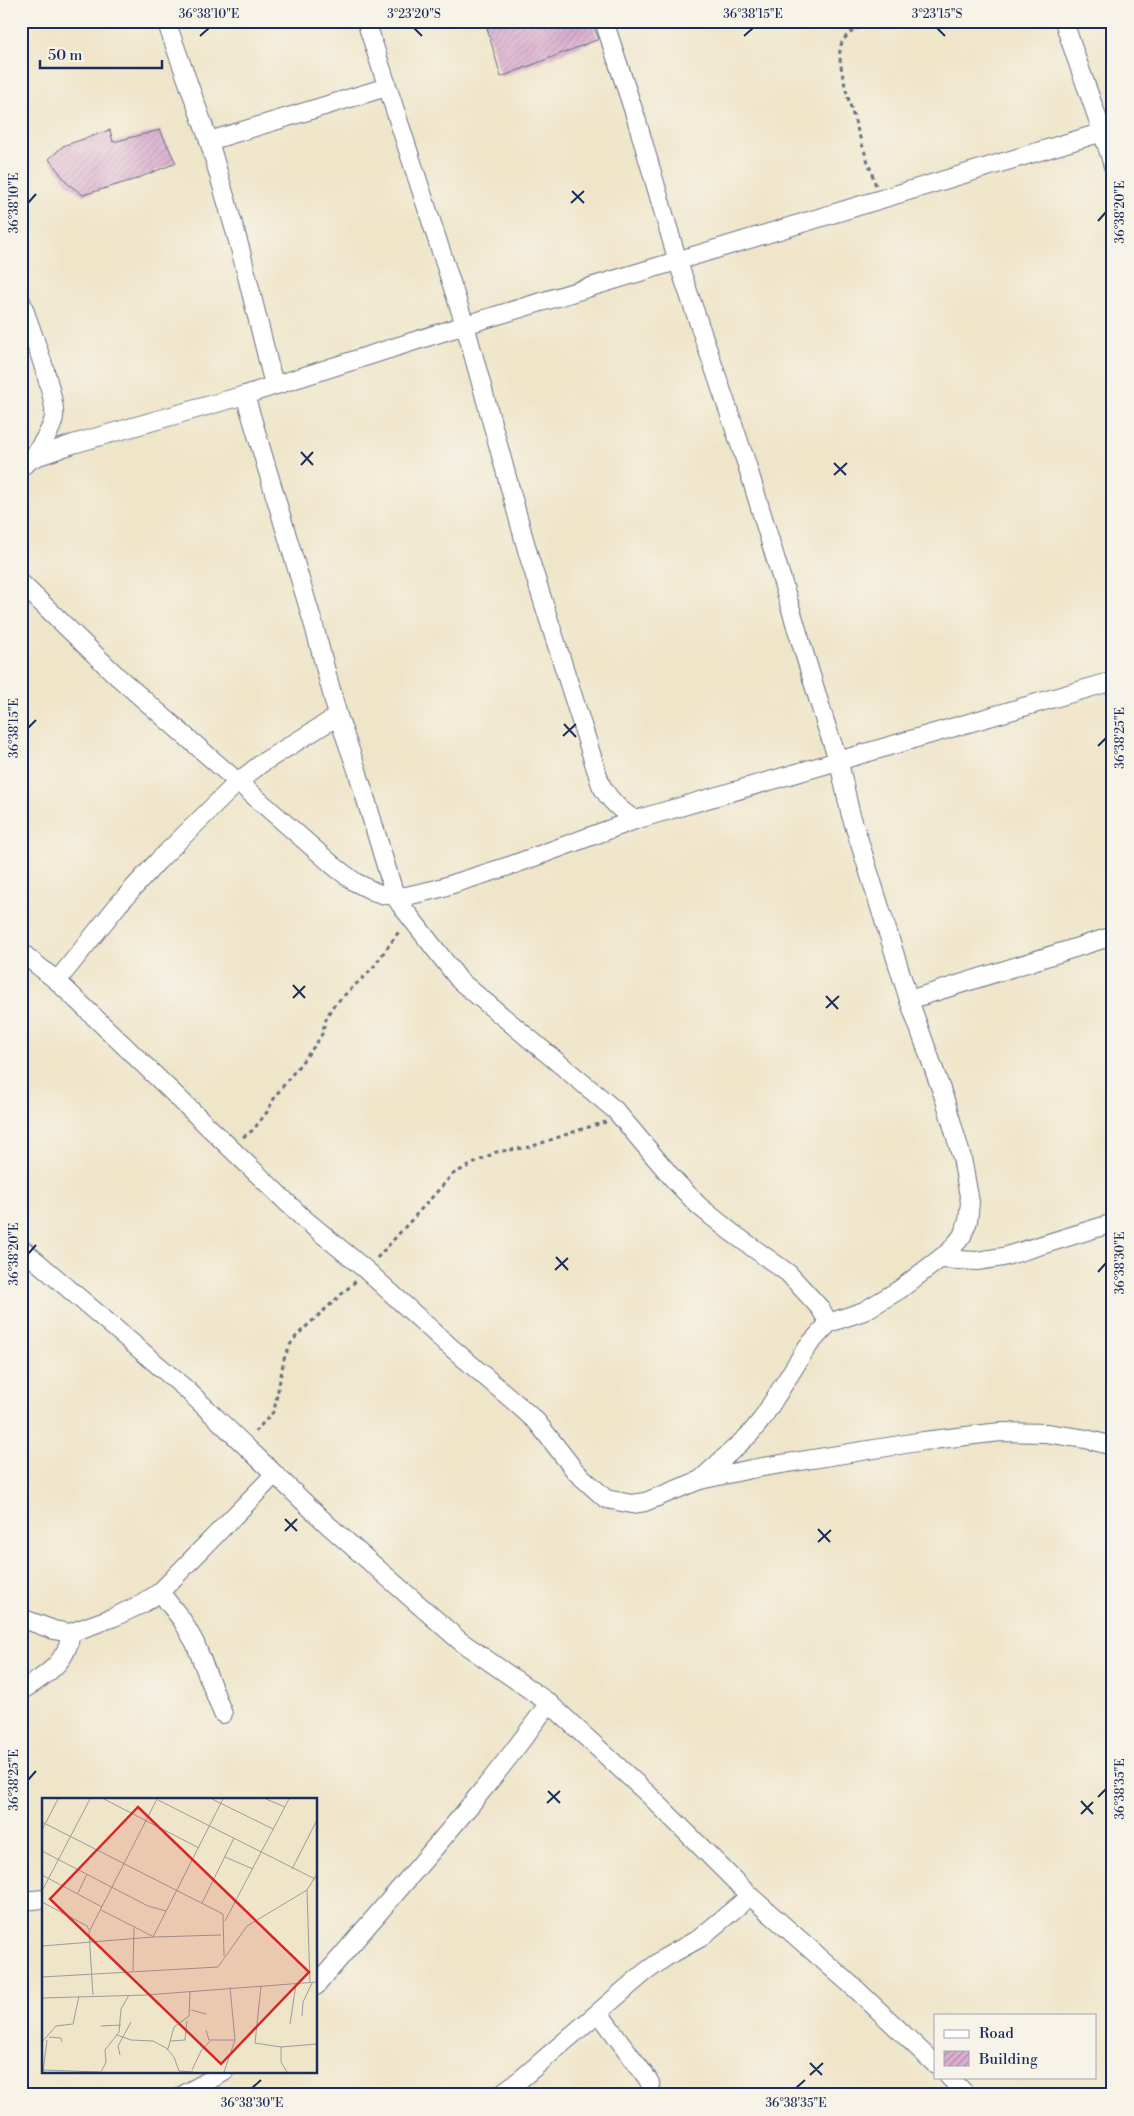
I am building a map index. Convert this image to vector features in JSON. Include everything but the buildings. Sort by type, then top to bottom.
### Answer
[{"type":"street","points":[[166,21],[209,141],[240,248],[274,385]]},
{"type":"street","points":[[366,21],[465,325],[529,557],[601,785],[608,798],[618,809],[635,820]]},
{"type":"street","points":[[604,21],[636,118],[678,262],[750,475],[826,728],[839,762],[850,812],[909,1000],[946,1103],[962,1158],[970,1202],[968,1221],[962,1236],[950,1251],[883,1301],[864,1311],[829,1323],[807,1348],[762,1419],[750,1434],[700,1480]]},
{"type":"street","points":[[1064,21],[1074,54],[1108,131],[1113,166]]},
{"type":"street","points":[[209,141],[387,87]]},
{"type":"street","points":[[27,462],[73,444],[245,395],[465,325],[1108,131]]},
{"type":"street","points":[[21,301],[47,378],[55,411],[51,426],[27,462]]},
{"type":"street","points":[[245,395],[314,626],[338,716],[357,770],[395,896],[408,917],[460,981],[615,1110],[675,1181],[699,1206],[731,1232],[788,1273],[820,1308],[829,1323]]},
{"type":"street","points":[[21,583],[83,645],[355,882],[374,892],[395,896],[437,889],[515,864],[635,820],[1113,681]]},
{"type":"street","points":[[57,981],[158,861],[238,782],[268,759],[338,716]]},
{"type":"street","points":[[909,1000],[1113,936]]},
{"type":"street","points":[[21,952],[57,981],[303,1218],[366,1270],[537,1422],[576,1472],[596,1493],[606,1499],[632,1504],[645,1502],[700,1480],[750,1468],[1000,1432],[1046,1434],[1113,1446]]},
{"type":"street","points":[[940,1259],[977,1261],[1003,1257],[1113,1223]]},
{"type":"street","points":[[21,1248],[187,1390],[328,1525],[460,1641],[549,1703],[650,1796],[750,1896],[858,1991],[934,2063]]},
{"type":"street","points":[[21,1618],[54,1630],[70,1633],[114,1617],[142,1604],[160,1592],[274,1475]]},
{"type":"street","points":[[160,1592],[182,1620],[195,1643],[223,1714]]},
{"type":"street","points":[[21,1691],[47,1675],[64,1655],[70,1642],[70,1633]]},
{"type":"street","points":[[318,1984],[466,1813],[518,1747],[549,1703]]},
{"type":"street","points":[[499,2095],[521,2079],[644,1973],[666,1957],[700,1938],[750,1896]]},
{"type":"street","points":[[21,1901],[42,1899]]},
{"type":"street","points":[[599,2013],[650,2083],[651,2095]]},
{"type":"street","points":[[183,2095],[220,2074]]},
{"type":"street","points":[[950,2078],[968,2095]]},
{"type":"path","points":[[875,21],[860,27],[845,38],[838,54],[858,134],[880,199]]},
{"type":"path","points":[[223,1143],[238,1139],[253,1130],[267,1112],[276,1095],[316,1044],[322,1034],[332,1007],[372,968],[395,939],[408,917]]},
{"type":"path","points":[[244,1443],[267,1421],[274,1411],[284,1359],[297,1335],[366,1270],[453,1174],[461,1168],[496,1152],[543,1144],[582,1129],[606,1123],[615,1110]]}]
